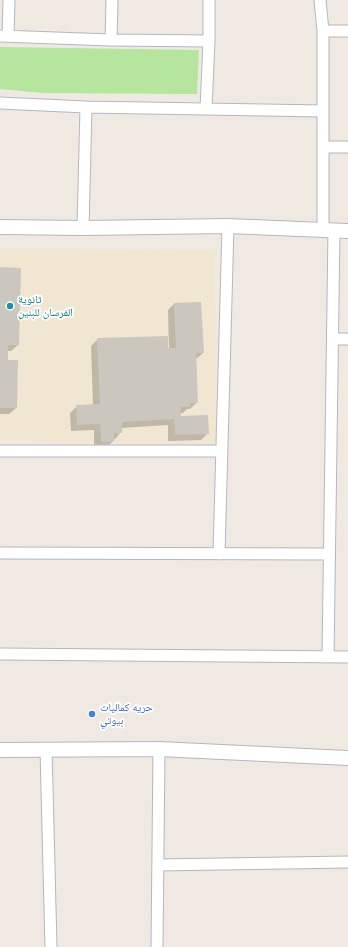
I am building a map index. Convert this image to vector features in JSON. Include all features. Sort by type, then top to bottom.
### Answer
[{"type":"street","points":[[9,0],[4,36],[111,40],[209,41]]},
{"type":"street","points":[[111,40],[112,0]]},
{"type":"street","points":[[206,109],[209,0]]},
{"type":"street","points":[[320,0],[323,31],[323,146],[335,230],[328,657]]},
{"type":"street","points":[[323,31],[348,31]]},
{"type":"street","points":[[0,103],[86,107],[324,111]]},
{"type":"street","points":[[83,228],[86,107]]},
{"type":"street","points":[[323,146],[348,147]]},
{"type":"street","points":[[219,554],[228,226]]},
{"type":"street","points":[[0,227],[83,228],[228,226],[335,230]]},
{"type":"street","points":[[333,339],[348,339]]},
{"type":"street","points":[[0,451],[222,451]]},
{"type":"street","points":[[0,553],[329,554]]},
{"type":"street","points":[[0,654],[348,657]]},
{"type":"street","points":[[46,749],[51,947]]},
{"type":"street","points":[[157,947],[159,749]]},
{"type":"street","points":[[0,750],[159,749],[348,758]]},
{"type":"street","points":[[159,865],[348,862]]},
{"type":"shaded area","points":[[0,249],[215,250],[216,443],[71,443],[0,440]]},
{"type":"green space","points":[[0,47],[199,50],[197,94],[43,93],[0,89]]},
{"type":"building","name":"ثانوية الفرسان للبنين","points":[[0,267],[21,268],[19,345],[8,345],[8,360],[18,360],[17,408],[0,408]]},
{"type":"building","points":[[201,302],[204,353],[196,353],[198,403],[190,403],[190,407],[180,407],[181,416],[208,415],[209,434],[175,435],[174,419],[122,422],[122,433],[114,433],[114,441],[101,442],[100,424],[77,425],[76,405],[100,404],[97,338],[168,336],[168,348],[176,348],[174,303]]},
{"type":"place","name":"ثانوية الفرسان للبنين","points":[[10,306]]},
{"type":"place","name":"حريه كماليات بيوتي","points":[[92,714]]}]
